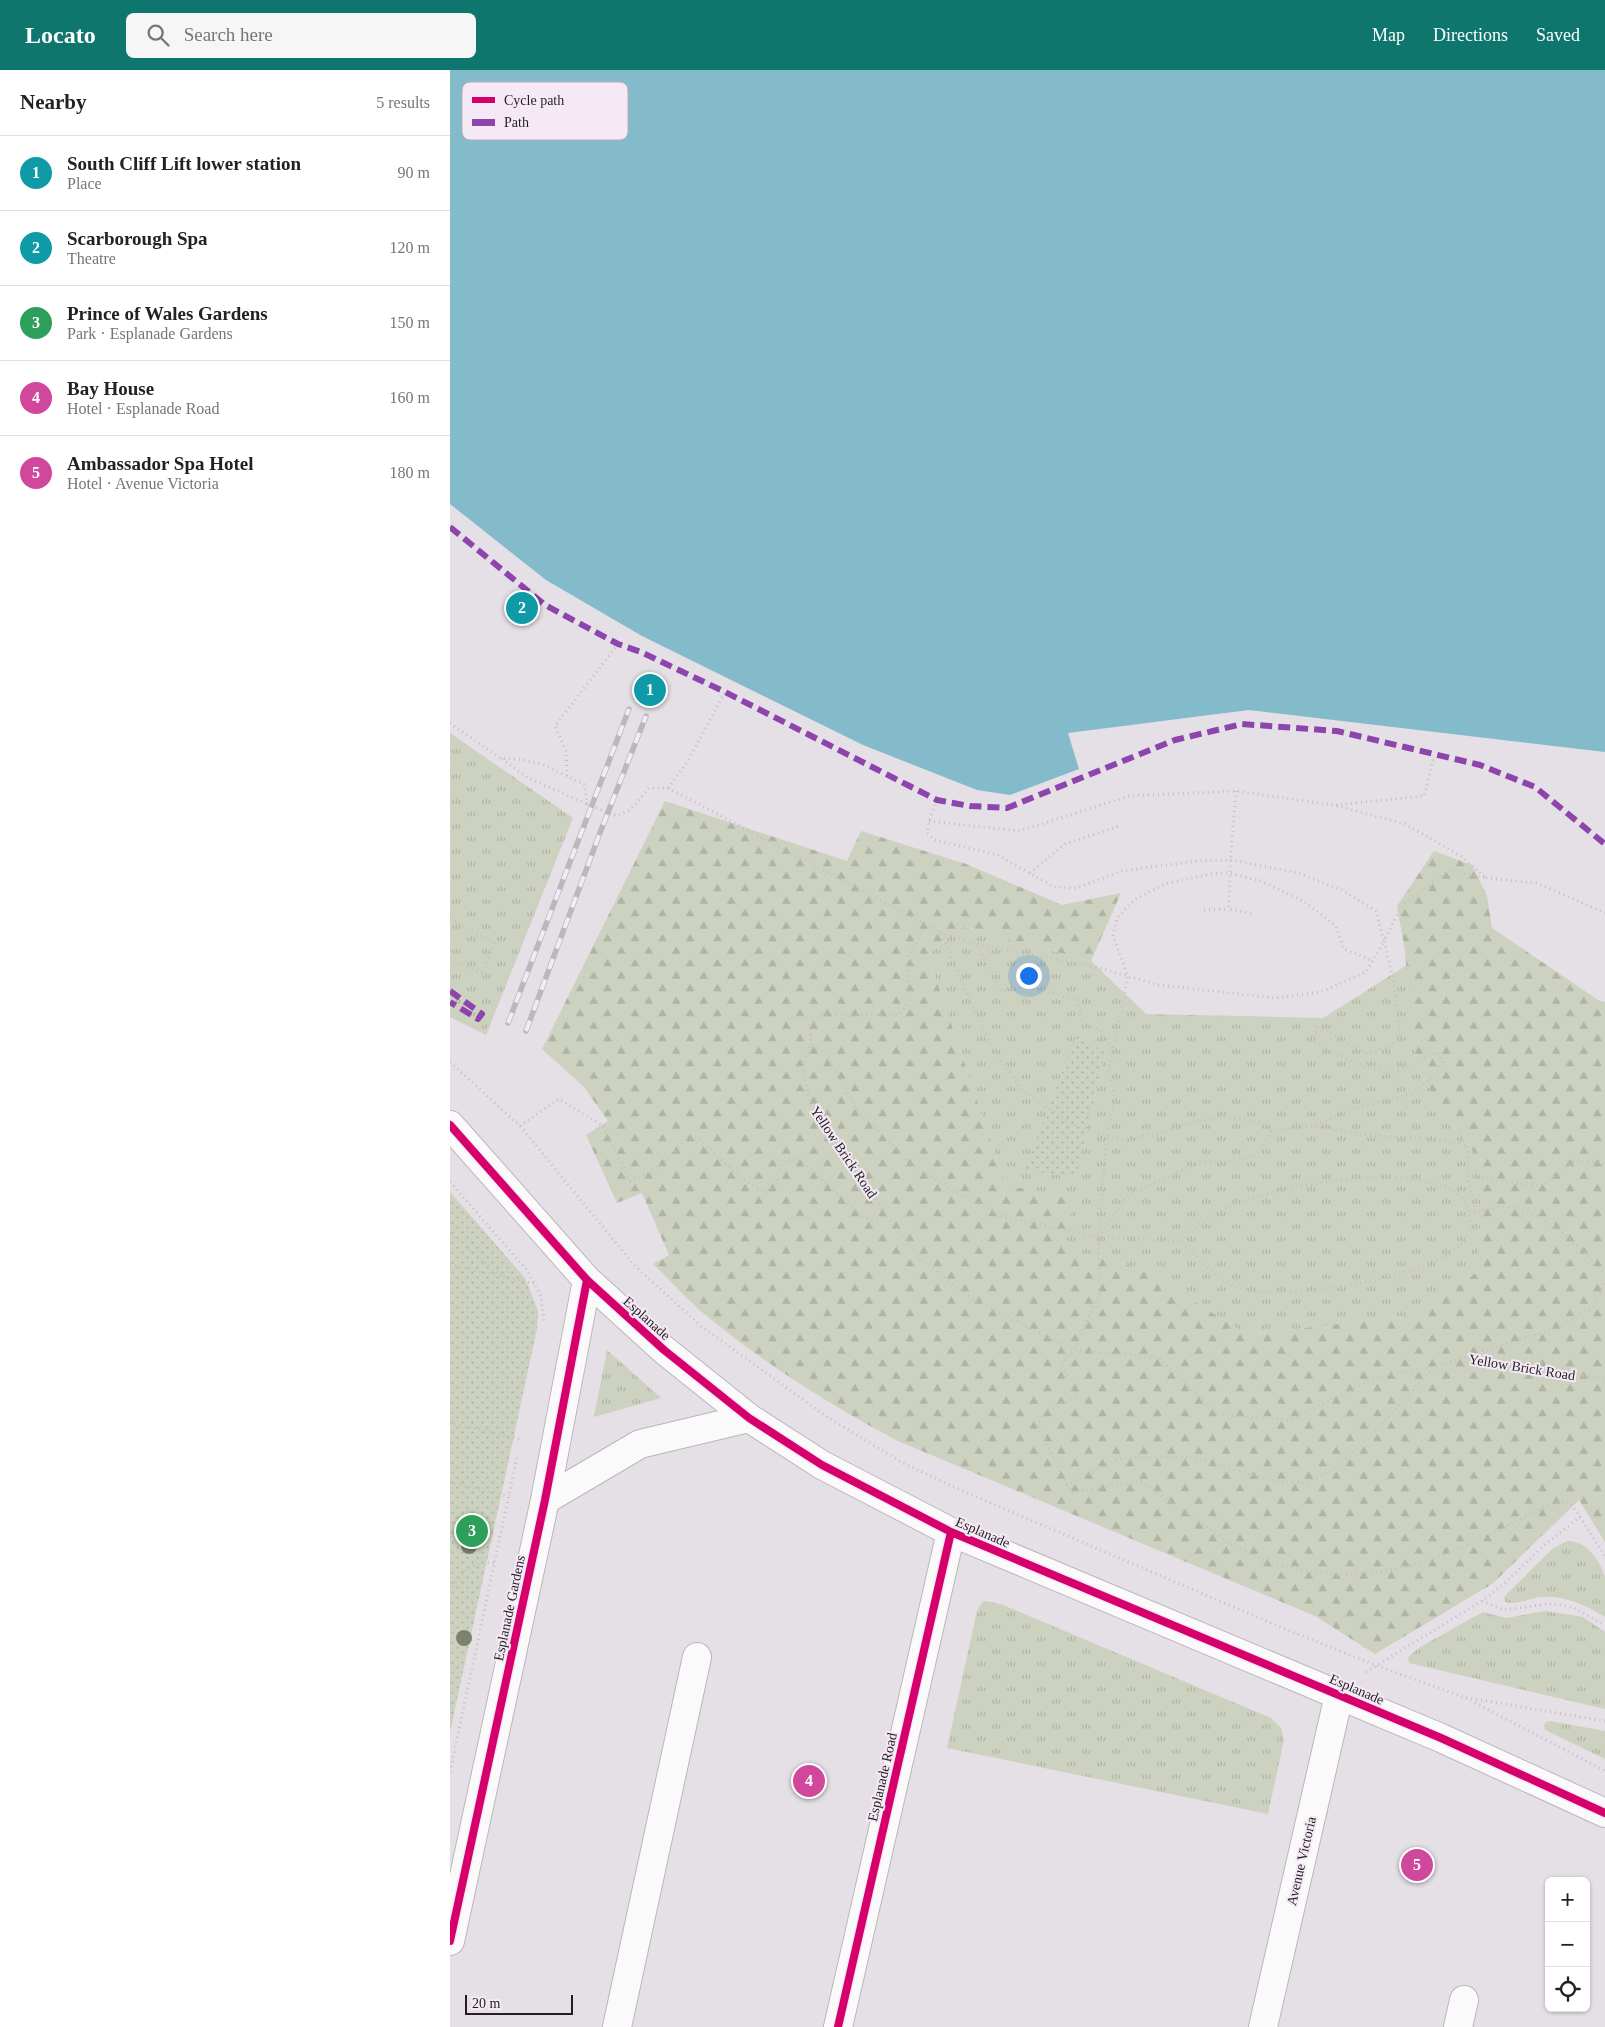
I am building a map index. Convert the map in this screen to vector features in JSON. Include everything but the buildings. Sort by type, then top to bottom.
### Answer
[{"type":"street","name":"Esplanade","points":[[450,1125],[587,1280],[664,1350],[749,1418],[822,1465],[951,1532],[1450,1742],[1605,1812]]},
{"type":"street","name":"Esplanade Gardens","points":[[450,1941],[544,1500],[587,1280]]},
{"type":"street","points":[[544,1500],[640,1444],[749,1418]]},
{"type":"street","name":"Esplanade Road","points":[[838,2027],[951,1532]]},
{"type":"street","points":[[617,2027],[697,1657]]},
{"type":"street","name":"Avenue Victoria","points":[[1263,2027],[1339,1695]]},
{"type":"street","points":[[1458,2027],[1464,2000]]},
{"type":"path","points":[[567,776],[566,751],[555,726],[618,644]]},
{"type":"path","points":[[668,788],[688,761],[725,692]]},
{"type":"path","points":[[450,723],[528,778],[617,816],[631,809],[649,788],[668,788],[940,932],[976,944],[1099,968],[1159,985],[1275,998],[1321,992],[1366,972],[1402,906],[1449,871],[1486,878],[1537,883],[1605,913]]},
{"type":"path","points":[[1334,805],[1424,796],[1434,756]]},
{"type":"path","points":[[500,758],[518,758],[544,765],[567,776],[585,786],[587,804]]},
{"type":"path","points":[[1229,908],[1229,873],[1232,860],[1236,791]]},
{"type":"path","points":[[929,821],[1020,831],[1128,796],[1236,791],[1334,805],[1405,824],[1461,856],[1486,878]]},
{"type":"path","points":[[938,800],[929,821],[927,833],[935,840],[998,854],[1054,887],[1077,888],[1121,871],[1232,860],[1298,873],[1342,890],[1376,911],[1394,988],[1400,1036],[1389,1047],[1367,1053],[1318,1026],[1311,1041],[1354,1063],[1391,1074],[1438,1052],[1443,1062],[1434,1076],[1413,1093],[1358,1108],[1310,1126],[1271,1131],[1258,1122],[1223,1116],[1191,1123],[1158,1134],[1119,1140],[1071,1124],[1021,1089],[990,1046],[940,932]]},
{"type":"path","points":[[1030,873],[1064,844],[1119,826]]},
{"type":"path","points":[[1373,961],[1344,949],[1336,925],[1305,902],[1260,881],[1229,873],[1210,874],[1165,884],[1134,900],[1117,918],[1112,936],[1128,976],[1109,1071],[1115,1099],[1107,1136],[1098,1237],[1100,1293],[1073,1350],[1060,1366],[1078,1389],[1075,1397],[1045,1412],[1038,1426],[1072,1493],[1141,1481],[1236,1548],[1311,1572],[1349,1575],[1383,1572],[1422,1563],[1461,1548],[1530,1514],[1564,1501],[1572,1504],[1605,1556]]},
{"type":"path","points":[[1204,910],[1229,908],[1254,914]]},
{"type":"path","points":[[450,919],[494,943],[484,974],[450,960]]},
{"type":"path","points":[[976,944],[1003,992],[1028,986],[1078,1001],[1083,1026],[1099,1029],[1113,1049]]},
{"type":"path","points":[[811,1045],[828,1055],[856,1109],[910,1163],[958,1193],[1004,1217],[1098,1237],[1180,1241],[1203,1264],[1235,1286],[1254,1291],[1298,1291],[1371,1281],[1427,1266],[1448,1256],[1463,1243],[1470,1228],[1469,1214],[1456,1193],[1439,1182],[1407,1178],[1348,1180],[1308,1185],[1249,1199],[1207,1217],[1180,1241]]},
{"type":"path","points":[[450,1062],[520,1126],[635,1266],[701,1326],[827,1417],[903,1463],[965,1492],[1285,1629],[1375,1665],[1463,1697],[1605,1771]]},
{"type":"path","points":[[520,1126],[559,1099],[603,1126],[630,1181],[656,1170],[687,1139],[694,1138],[700,1139],[736,1173],[762,1191],[767,1191],[772,1186],[780,1165],[786,1160],[793,1159],[806,1165],[864,1218],[877,1220],[886,1216]]},
{"type":"path","points":[[1310,1126],[1379,1136],[1426,1138],[1468,1145],[1467,1176],[1476,1212]]},
{"type":"path","points":[[1098,1237],[1128,1195],[1201,1162],[1226,1162],[1257,1155],[1271,1131]]},
{"type":"path","points":[[1467,1176],[1541,1186],[1575,1160],[1605,1164]]},
{"type":"path","points":[[450,1182],[527,1270],[536,1284],[544,1310],[544,1325]]},
{"type":"path","points":[[1469,1214],[1511,1206],[1546,1221],[1578,1245],[1605,1273]]},
{"type":"path","points":[[450,1234],[503,1277]]},
{"type":"path","points":[[450,1265],[536,1284]]},
{"type":"path","points":[[1466,1357],[1559,1327],[1593,1308],[1605,1283]]},
{"type":"path","points":[[1067,1485],[1120,1459],[1192,1458],[1259,1478],[1293,1481],[1313,1480],[1337,1466],[1433,1367]]},
{"type":"path","points":[[450,1423],[521,1439]]},
{"type":"path","points":[[450,1772],[523,1430]]},
{"type":"path","points":[[450,1482],[509,1496]]},
{"type":"path","points":[[1339,1695],[1375,1665],[1482,1601],[1504,1584],[1542,1547],[1580,1517]]},
{"type":"path","points":[[450,1591],[469,1566],[480,1563],[495,1563]]},
{"type":"path","points":[[1482,1601],[1504,1610],[1547,1604],[1561,1605],[1587,1614],[1605,1625]]},
{"type":"path","points":[[1463,1697],[1605,1721]]},
{"type":"green space","points":[[450,733],[573,818],[486,1035],[450,1017]]},
{"type":"green space","points":[[665,801],[847,861],[861,831],[966,864],[1062,905],[1121,893],[1091,961],[960,926],[928,955],[1006,1186],[1077,1197],[1063,1249],[1144,1269],[1247,1335],[1422,1314],[1478,1271],[1482,1161],[1443,1115],[1415,1061],[1405,951],[1397,906],[1434,851],[1472,865],[1487,896],[1492,928],[1598,1000],[1605,1002],[1605,1542],[1579,1500],[1492,1584],[1375,1654],[1315,1616],[898,1441],[848,1414],[800,1384],[730,1335],[708,1317],[653,1264],[669,1255],[642,1193],[617,1203],[586,1135],[608,1121],[584,1087],[542,1049]]},
{"type":"green space","points":[[960,926],[1091,961],[1146,1014],[1323,1018],[1407,965],[1415,1061],[1443,1115],[1482,1161],[1496,1207],[1478,1271],[1422,1314],[1247,1335],[1144,1269],[1062,1249],[1006,1186],[928,955]]},
{"type":"green space","points":[[1076,1036],[1105,1052],[1076,1178],[1025,1170]]},
{"type":"green space","points":[[450,1192],[525,1278],[538,1311],[537,1329],[450,1732]]},
{"type":"green space","points":[[607,1350],[661,1398],[594,1417]]},
{"type":"green space","points":[[1567,1541],[1581,1544],[1592,1553],[1600,1564],[1605,1577],[1605,1617],[1583,1605],[1559,1598],[1539,1597],[1514,1603],[1505,1602],[1504,1597],[1552,1549]]},
{"type":"green space","points":[[987,1601],[1003,1605],[1271,1718],[1281,1728],[1284,1740],[1268,1814],[947,1748],[977,1611],[982,1602]]},
{"type":"green space","points":[[1545,1611],[1583,1617],[1605,1632],[1605,1709],[1409,1663],[1408,1657],[1420,1647],[1483,1612],[1506,1618]]},
{"type":"green space","points":[[1550,1721],[1605,1731],[1605,1759],[1545,1730],[1544,1725]]},
{"type":"water","points":[[450,70],[1605,70],[1605,752],[1249,710],[1068,733],[1079,769],[1010,795],[977,790],[863,745],[642,636],[546,580],[450,504]]},
{"type":"railway","points":[[508,1023],[629,709]]},
{"type":"railway","points":[[526,1031],[646,716]]},
{"type":"marked path","points":[[450,527],[545,605],[618,644],[641,652],[725,692],[937,800],[970,806],[1007,808],[1175,740],[1242,724],[1337,731],[1480,765],[1535,787],[1605,844]]},
{"type":"marked path","points":[[450,991],[482,1014],[478,1019],[450,1002]]},
{"type":"cycle path","points":[[450,1125],[587,1280],[664,1350],[749,1418],[822,1465],[951,1532],[1441,1738],[1605,1813]]},
{"type":"cycle path","points":[[450,1941],[545,1500],[587,1280]]},
{"type":"cycle path","points":[[838,2027],[951,1532]]},
{"type":"place","name":"Scarborough Spa","points":[[522,608]]},
{"type":"place","name":"South Cliff Lift lower station","points":[[650,690]]},
{"type":"place","name":"Prince of Wales Gardens","points":[[472,1531]]},
{"type":"place","name":"Bay House","points":[[809,1781]]},
{"type":"place","name":"Ambassador Spa Hotel","points":[[1417,1865]]}]
